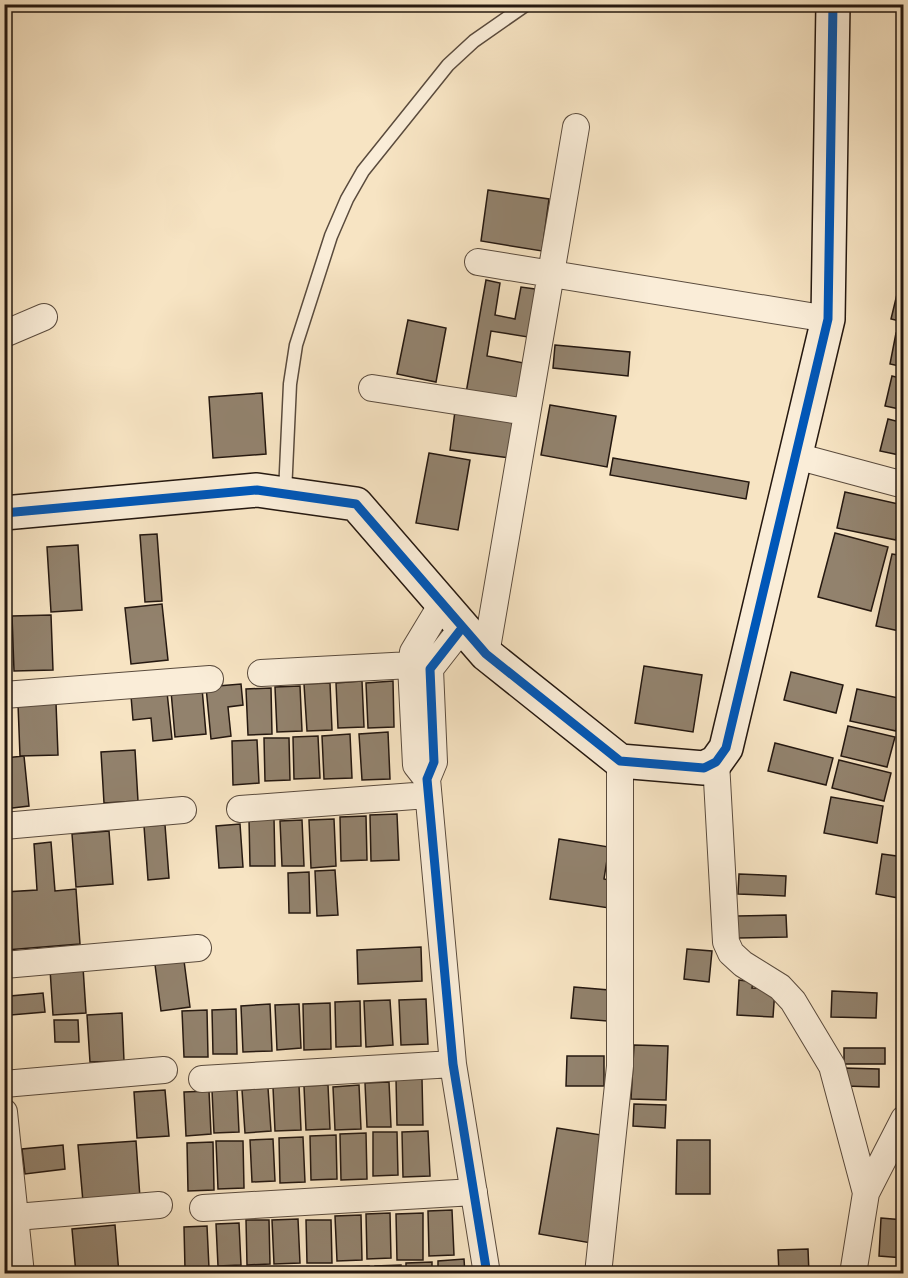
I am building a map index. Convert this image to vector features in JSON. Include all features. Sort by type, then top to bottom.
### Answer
[{"type":"street","points":[[4,513],[257,490],[356,504],[486,654],[620,760],[705,768],[716,762],[726,748],[828,319],[833,4]]},
{"type":"street","points":[[486,654],[576,127]]},
{"type":"street","points":[[478,262],[828,319]]},
{"type":"street","points":[[4,334],[44,317]]},
{"type":"street","points":[[372,388],[527,412]]},
{"type":"street","points":[[796,456],[903,485]]},
{"type":"street","points":[[428,787],[416,765],[411,665],[413,652],[452,616]]},
{"type":"street","points":[[452,616],[430,669],[434,762],[428,787],[453,1064],[487,1274]]},
{"type":"street","points":[[261,673],[411,665]]},
{"type":"street","points":[[4,695],[210,680]]},
{"type":"street","points":[[598,1274],[620,1066],[620,760]]},
{"type":"street","points":[[716,762],[726,942],[731,953],[743,964],[780,987],[793,1001],[832,1066],[866,1193]]},
{"type":"street","points":[[240,809],[428,787]]},
{"type":"street","points":[[4,826],[183,810]]},
{"type":"street","points":[[4,964],[198,948]]},
{"type":"street","points":[[202,1079],[453,1064]]},
{"type":"street","points":[[4,1084],[164,1070]]},
{"type":"street","points":[[4,1112],[10,1218],[21,1274]]},
{"type":"street","points":[[853,1274],[866,1193],[903,1119]]},
{"type":"street","points":[[203,1208],[474,1192]]},
{"type":"street","points":[[10,1218],[159,1205]]},
{"type":"lane","points":[[285,494],[290,384],[296,345],[331,236],[347,199],[363,171],[448,65],[474,41],[527,4]]},
{"type":"building","points":[[488,190],[549,199],[542,251],[481,241]]},
{"type":"building","points":[[486,280],[500,283],[495,315],[515,319],[521,287],[542,290],[534,338],[491,331],[487,356],[529,364],[522,403],[466,393]]},
{"type":"building","points":[[899,286],[904,287],[904,322],[891,319]]},
{"type":"building","points":[[408,320],[446,328],[436,382],[397,374]]},
{"type":"building","points":[[896,333],[904,334],[904,367],[890,364]]},
{"type":"building","points":[[555,345],[630,352],[628,376],[553,368]]},
{"type":"building","points":[[892,376],[904,379],[904,410],[885,406]]},
{"type":"building","points":[[262,393],[266,454],[213,458],[209,397]]},
{"type":"building","points":[[550,405],[616,416],[607,467],[541,455]]},
{"type":"building","points":[[455,411],[514,418],[510,458],[450,450]]},
{"type":"building","points":[[888,419],[904,423],[904,456],[880,451]]},
{"type":"building","points":[[429,453],[470,460],[458,530],[416,523]]},
{"type":"building","points":[[613,458],[749,482],[746,499],[610,475]]},
{"type":"building","points":[[845,492],[903,505],[896,540],[837,528]]},
{"type":"building","points":[[835,533],[888,547],[871,611],[818,597]]},
{"type":"building","points":[[157,534],[162,601],[145,602],[140,535]]},
{"type":"building","points":[[78,545],[82,610],[51,612],[47,547]]},
{"type":"building","points":[[892,554],[904,556],[904,632],[876,626]]},
{"type":"building","points":[[162,604],[168,660],[131,664],[125,608]]},
{"type":"building","points":[[51,615],[53,670],[14,671],[12,616]]},
{"type":"building","points":[[644,666],[702,675],[693,732],[635,723]]},
{"type":"building","points":[[791,672],[843,685],[836,713],[784,700]]},
{"type":"building","points":[[362,681],[364,727],[338,728],[336,683]]},
{"type":"building","points":[[393,681],[394,727],[368,728],[366,683]]},
{"type":"building","points":[[330,683],[332,730],[307,731],[304,684]]},
{"type":"building","points":[[241,684],[243,705],[228,707],[231,736],[211,739],[206,687]]},
{"type":"building","points":[[300,686],[302,731],[277,732],[275,687]]},
{"type":"building","points":[[202,688],[206,734],[175,737],[171,691]]},
{"type":"building","points":[[271,688],[272,734],[248,735],[246,689]]},
{"type":"building","points":[[857,689],[903,699],[896,731],[850,721]]},
{"type":"building","points":[[167,692],[172,739],[153,741],[151,718],[133,720],[131,696]]},
{"type":"building","points":[[56,703],[58,755],[20,756],[18,704]]},
{"type":"building","points":[[848,726],[895,737],[887,767],[841,756]]},
{"type":"building","points":[[388,732],[390,779],[362,780],[359,734]]},
{"type":"building","points":[[350,734],[352,778],[324,779],[322,736]]},
{"type":"building","points":[[318,736],[320,778],[294,779],[293,737]]},
{"type":"building","points":[[264,738],[289,738],[290,780],[265,781]]},
{"type":"building","points":[[257,740],[259,783],[233,785],[232,741]]},
{"type":"building","points":[[775,743],[833,758],[826,785],[768,771]]},
{"type":"building","points":[[135,750],[138,801],[104,803],[101,752]]},
{"type":"building","points":[[24,756],[29,806],[4,809],[4,758]]},
{"type":"building","points":[[839,760],[891,773],[884,801],[832,788]]},
{"type":"building","points":[[831,797],[883,806],[877,843],[824,833]]},
{"type":"building","points":[[397,814],[399,860],[371,861],[370,815]]},
{"type":"building","points":[[366,816],[367,860],[341,861],[340,817]]},
{"type":"building","points":[[274,818],[275,866],[250,866],[249,819]]},
{"type":"building","points":[[334,819],[336,866],[311,868],[309,820]]},
{"type":"building","points":[[302,820],[304,866],[282,866],[280,821]]},
{"type":"building","points":[[240,824],[243,867],[219,868],[216,826]]},
{"type":"building","points":[[165,825],[169,878],[148,880],[144,826]]},
{"type":"building","points":[[109,831],[113,884],[76,887],[72,834]]},
{"type":"building","points":[[559,839],[609,847],[604,879],[613,881],[609,908],[550,899]]},
{"type":"building","points":[[51,842],[55,891],[76,889],[80,944],[6,950],[4,892],[37,890],[34,844]]},
{"type":"building","points":[[882,854],[904,857],[904,899],[876,894]]},
{"type":"building","points":[[335,870],[338,915],[317,916],[315,871]]},
{"type":"building","points":[[309,872],[310,913],[289,913],[288,873]]},
{"type":"building","points":[[739,874],[786,876],[785,896],[738,894]]},
{"type":"building","points":[[786,915],[787,937],[738,938],[737,916]]},
{"type":"building","points":[[421,947],[422,981],[358,984],[357,950]]},
{"type":"building","points":[[687,949],[712,951],[709,982],[684,979]]},
{"type":"building","points":[[183,953],[190,1007],[161,1011],[154,957]]},
{"type":"building","points":[[83,967],[86,1013],[53,1015],[50,969]]},
{"type":"building","points":[[739,980],[753,982],[752,988],[775,989],[773,1017],[737,1015]]},
{"type":"building","points":[[574,987],[609,990],[607,1021],[571,1018]]},
{"type":"building","points":[[832,991],[877,993],[876,1018],[831,1017]]},
{"type":"building","points":[[43,993],[45,1012],[11,1015],[10,996]]},
{"type":"building","points":[[426,999],[428,1044],[401,1045],[399,1000]]},
{"type":"building","points":[[390,1000],[393,1045],[366,1047],[364,1001]]},
{"type":"building","points":[[360,1001],[361,1046],[336,1047],[335,1002]]},
{"type":"building","points":[[330,1003],[331,1049],[304,1050],[303,1004]]},
{"type":"building","points":[[270,1004],[272,1051],[243,1052],[241,1006]]},
{"type":"building","points":[[299,1004],[301,1048],[277,1050],[275,1005]]},
{"type":"building","points":[[236,1009],[237,1054],[213,1054],[212,1010]]},
{"type":"building","points":[[207,1010],[208,1057],[184,1057],[182,1011]]},
{"type":"building","points":[[122,1013],[124,1061],[90,1062],[87,1015]]},
{"type":"building","points":[[54,1020],[78,1020],[79,1042],[55,1042]]},
{"type":"building","points":[[634,1045],[668,1046],[666,1100],[631,1099]]},
{"type":"building","points":[[844,1048],[885,1048],[885,1064],[844,1064]]},
{"type":"building","points":[[567,1056],[604,1056],[604,1086],[566,1086]]},
{"type":"building","points":[[844,1068],[879,1069],[879,1087],[844,1086]]},
{"type":"building","points":[[396,1079],[422,1079],[423,1125],[397,1125]]},
{"type":"building","points":[[389,1082],[391,1127],[367,1127],[365,1083]]},
{"type":"building","points":[[299,1085],[301,1130],[275,1131],[273,1087]]},
{"type":"building","points":[[328,1085],[330,1129],[306,1130],[304,1086]]},
{"type":"building","points":[[359,1085],[361,1129],[335,1130],[333,1087]]},
{"type":"building","points":[[268,1088],[271,1131],[245,1133],[242,1090]]},
{"type":"building","points":[[237,1089],[239,1132],[214,1133],[212,1090]]},
{"type":"building","points":[[165,1090],[169,1136],[137,1138],[134,1092]]},
{"type":"building","points":[[209,1091],[211,1134],[186,1136],[184,1092]]},
{"type":"building","points":[[634,1104],[666,1105],[665,1128],[633,1126]]},
{"type":"building","points":[[557,1128],[608,1136],[591,1243],[539,1234]]},
{"type":"building","points":[[428,1131],[430,1176],[403,1177],[402,1132]]},
{"type":"building","points":[[373,1132],[397,1132],[398,1175],[373,1176]]},
{"type":"building","points":[[366,1133],[367,1179],[341,1180],[340,1134]]},
{"type":"building","points":[[336,1135],[337,1179],[311,1180],[310,1136]]},
{"type":"building","points":[[303,1137],[305,1182],[280,1183],[279,1138]]},
{"type":"building","points":[[273,1139],[275,1181],[252,1182],[250,1140]]},
{"type":"building","points":[[677,1140],[710,1140],[710,1194],[676,1194]]},
{"type":"building","points":[[136,1141],[140,1198],[83,1202],[78,1145]]},
{"type":"building","points":[[216,1141],[243,1141],[244,1188],[218,1189]]},
{"type":"building","points":[[213,1142],[214,1190],[188,1191],[187,1143]]},
{"type":"building","points":[[63,1145],[65,1169],[25,1174],[22,1149]]},
{"type":"building","points":[[452,1210],[454,1255],[429,1256],[428,1211]]},
{"type":"building","points":[[390,1213],[391,1258],[367,1259],[366,1214]]},
{"type":"building","points":[[423,1213],[423,1260],[397,1260],[396,1214]]},
{"type":"building","points":[[361,1215],[362,1260],[337,1261],[335,1216]]},
{"type":"building","points":[[881,1218],[904,1220],[904,1258],[879,1256]]},
{"type":"building","points":[[298,1219],[300,1263],[274,1264],[272,1220]]},
{"type":"building","points":[[246,1220],[269,1220],[270,1264],[247,1265]]},
{"type":"building","points":[[306,1220],[331,1220],[332,1263],[307,1263]]},
{"type":"building","points":[[239,1223],[241,1265],[218,1266],[216,1224]]},
{"type":"building","points":[[115,1225],[119,1274],[76,1274],[72,1229]]},
{"type":"building","points":[[207,1226],[209,1268],[185,1269],[184,1227]]},
{"type":"building","points":[[808,1249],[809,1274],[779,1274],[778,1250]]},
{"type":"building","points":[[464,1259],[465,1274],[438,1274],[438,1261]]},
{"type":"building","points":[[432,1262],[432,1274],[406,1274],[406,1263]]},
{"type":"building","points":[[401,1265],[401,1274],[375,1274],[375,1266]]},
{"type":"building","points":[[369,1266],[369,1274],[345,1274],[345,1267]]},
{"type":"building","points":[[339,1267],[339,1274],[314,1274],[313,1268]]},
{"type":"building","points":[[307,1269],[308,1274],[283,1274],[282,1271]]},
{"type":"building","points":[[276,1270],[277,1274],[252,1274],[252,1271]]},
{"type":"cycle path","points":[[4,513],[257,490],[356,504],[486,654],[620,761],[704,768],[716,762],[726,748],[828,319],[833,4]]},
{"type":"cycle path","points":[[462,628],[430,669],[434,762],[427,779],[453,1064],[487,1274]]}]
